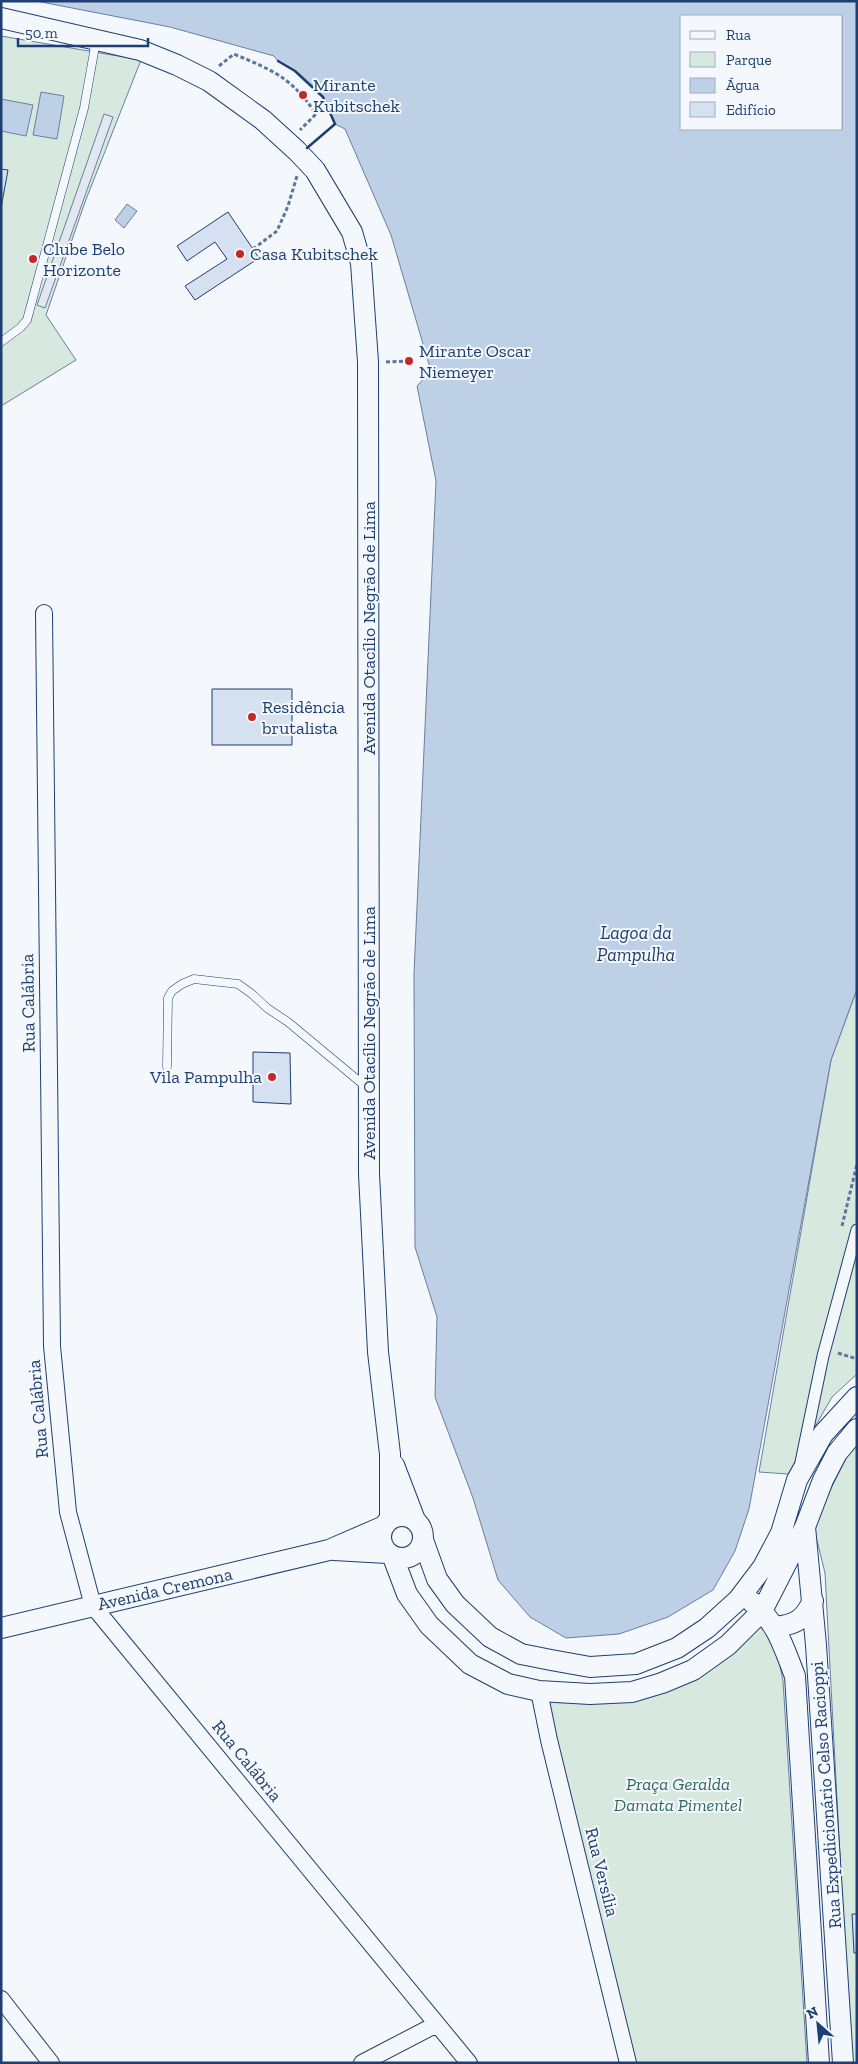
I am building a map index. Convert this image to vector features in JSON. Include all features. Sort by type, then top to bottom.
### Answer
[{"type":"street","name":"Avenida Otacílio Negrão de Lima","points":[[1,18],[140,50],[178,65],[209,81],[263,120],[307,162],[330,194],[352,232],[361,263],[368,362],[369,1174],[378,1352],[390,1454],[386,1523]]},
{"type":"street","name":"Rua Calábria","points":[[44,613],[52,1346],[68,1512],[93,1606],[469,2063]]},
{"type":"street","points":[[857,1230],[825,1349],[797,1480],[781,1533],[763,1567],[738,1600],[707,1628],[677,1648],[636,1664],[590,1667],[521,1654],[490,1637],[455,1604],[437,1579],[423,1540],[422,1529],[415,1520],[402,1515],[386,1523],[380,1540],[390,1555],[407,1594],[430,1625],[470,1664],[508,1684],[539,1691],[598,1694],[632,1692],[662,1683],[693,1670],[728,1646],[762,1611],[805,1527],[823,1480],[837,1453],[857,1429]]},
{"type":"street","points":[[797,1480],[823,1434],[857,1397]]},
{"type":"street","name":"Avenida Otacílio Negrão de Lima","points":[[390,1454],[415,1520]]},
{"type":"street","name":"Avenida Cremona","points":[[1,1628],[329,1550],[386,1523]]},
{"type":"street","name":"Rua Expedicionário Celso Racioppi","points":[[805,1527],[813,1601],[843,2063]]},
{"type":"street","points":[[390,1555],[399,1558],[412,1556],[421,1546],[423,1540]]},
{"type":"street","name":"Avenida Cremona","points":[[329,1550],[390,1555]]},
{"type":"street","name":"Rua Expedicionário Celso Racioppi","points":[[753,1581],[750,1596],[752,1602],[776,1627],[795,1676],[819,2063]]},
{"type":"street","points":[[776,1627],[791,1625],[804,1617],[813,1601]]},
{"type":"street","name":"Rua Versília","points":[[539,1691],[551,1750],[628,2063]]},
{"type":"street","points":[[800,1756],[823,1754]]},
{"type":"street","points":[[1,1999],[51,2063]]},
{"type":"street","points":[[362,2063],[438,2024]]},
{"type":"lane","points":[[1,342],[20,328],[27,320],[84,108],[96,39]]},
{"type":"lane","points":[[167,1067],[168,998],[172,991],[194,979],[238,984],[352,1074],[369,1090]]},
{"type":"path","points":[[217,69],[234,54],[277,72],[303,94],[316,114],[301,128]]},
{"type":"path","points":[[253,249],[277,231],[288,206],[298,172],[307,162]]},
{"type":"path","points":[[368,362],[409,361]]},
{"type":"path","points":[[825,1349],[857,1359]]},
{"type":"green space","name":"Clube Belo Horizonte","points":[[1,36],[141,60],[85,202],[46,315],[76,360],[1,406]]},
{"type":"green space","points":[[857,989],[857,1374],[832,1397],[788,1474],[759,1472],[831,1060]]},
{"type":"green space","points":[[857,1437],[857,2063],[851,2063],[825,1573],[813,1524]]},
{"type":"green space","name":"Praça Geralda Damata Pimentel","points":[[763,1613],[773,1630],[783,1681],[807,2063],[633,2063],[533,1688],[590,1694],[689,1666]]},
{"type":"shaded area","points":[[104,114],[113,117],[45,308],[37,305]]},
{"type":"water","name":"Lagoa da Pampulha","points":[[36,1],[857,1],[857,989],[831,1060],[749,1509],[735,1551],[713,1590],[668,1617],[619,1634],[566,1638],[530,1617],[498,1580],[473,1498],[435,1397],[437,1317],[415,1247],[414,974],[436,481],[417,386],[431,371],[391,235],[345,129],[335,124],[323,97],[295,71],[278,61],[274,56],[170,27]]},
{"type":"water","points":[[41,92],[64,96],[57,139],[33,135]]},
{"type":"water","points":[[1,99],[33,105],[26,136],[1,131]]},
{"type":"water","points":[[127,204],[137,211],[124,228],[115,220]]},
{"type":"building","points":[[1,169],[8,170],[1,208]]},
{"type":"building","name":"Casa Kubitschek","points":[[228,212],[259,258],[195,300],[185,286],[227,259],[215,242],[187,261],[177,246]]},
{"type":"building","name":"Residência brutalista","points":[[212,689],[292,689],[292,745],[212,745]]},
{"type":"building","name":"Vila Pampulha","points":[[253,1052],[290,1053],[291,1104],[253,1102]]},
{"type":"building","points":[[852,1914],[857,1914],[857,1953],[854,1953]]},
{"type":"wall","points":[[278,61],[295,71],[323,97],[335,124],[307,148]]},
{"type":"place","name":"Mirante Kubitschek","points":[[303,95]]},
{"type":"place","name":"Casa Kubitschek","points":[[240,254]]},
{"type":"place","name":"Clube Belo Horizonte","points":[[33,259]]},
{"type":"place","name":"Mirante Oscar Niemeyer","points":[[409,361]]},
{"type":"place","name":"Residência brutalista","points":[[252,717]]},
{"type":"place","name":"Vila Pampulha","points":[[272,1077]]}]
